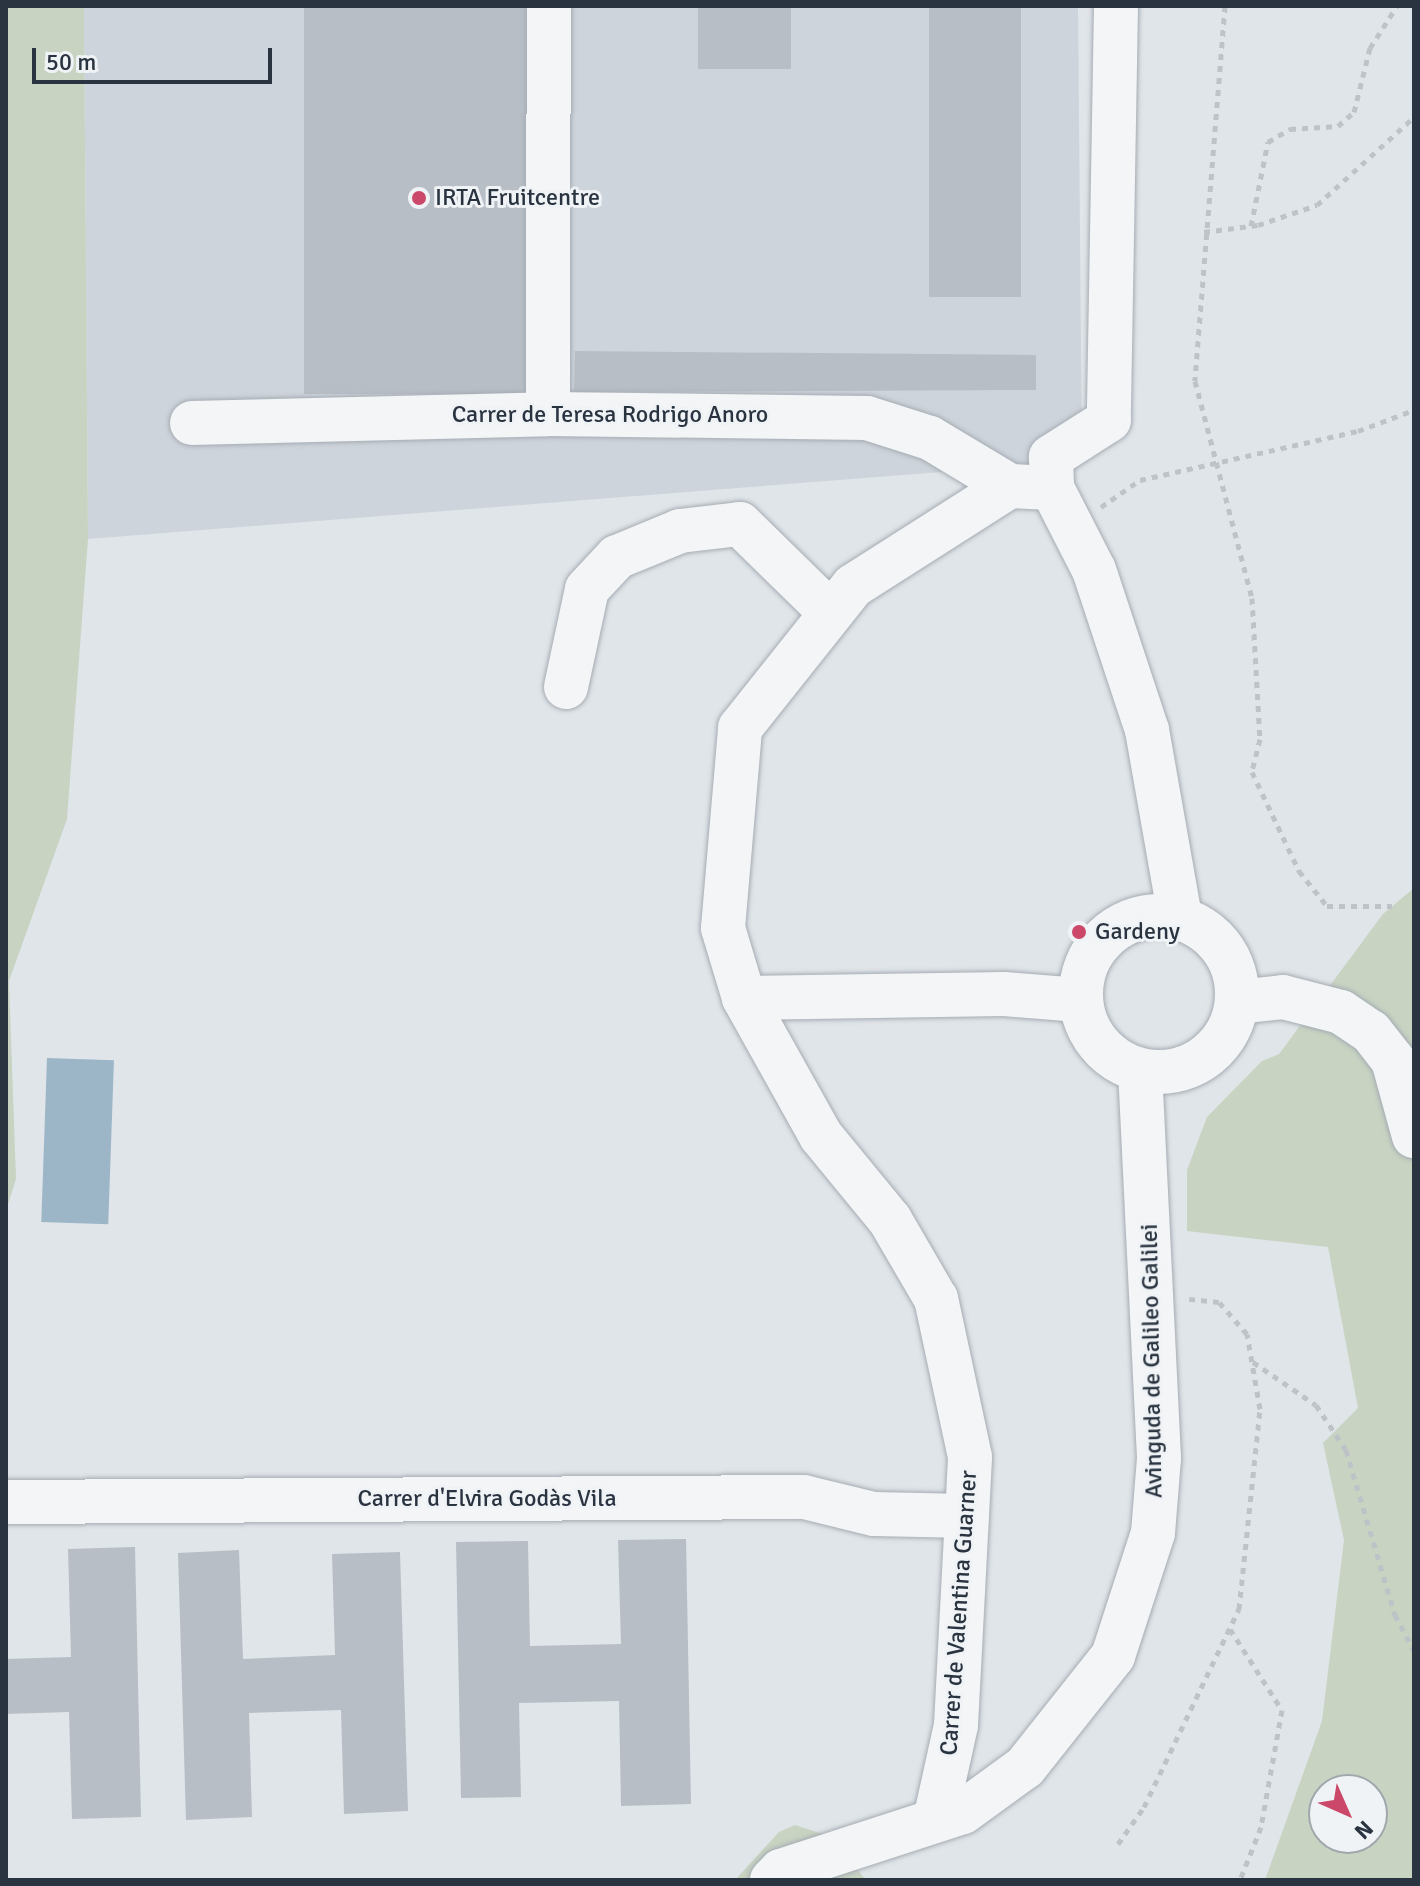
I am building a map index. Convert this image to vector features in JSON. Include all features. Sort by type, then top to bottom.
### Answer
[{"type":"street","points":[[548,414],[549,6]]},
{"type":"street","name":"Carrer de Valentina Guarner","points":[[935,1820],[956,1725],[970,1457],[936,1299],[890,1220],[821,1136],[744,998],[723,928],[740,728],[853,586],[1038,477],[1109,420],[1116,6]]},
{"type":"street","name":"Carrer de Teresa Rodrigo Anoro","points":[[192,423],[548,414],[867,418],[1038,477]]},
{"type":"street","points":[[1038,477],[1072,527],[1094,570],[1147,730],[1180,918]]},
{"type":"street","points":[[566,687],[587,589],[617,557],[680,531],[740,524],[831,613]]},
{"type":"street","points":[[1154,915],[1180,918],[1221,946],[1237,1002],[1222,1038],[1192,1065],[1140,1070],[1099,1045],[1080,1000],[1092,952],[1109,933],[1154,915]]},
{"type":"street","points":[[1237,1002],[1283,997],[1341,1012],[1371,1032],[1393,1060],[1414,1136]]},
{"type":"street","points":[[744,998],[1080,1000]]},
{"type":"street","name":"Avinguda de Galileo Galilei","points":[[772,1880],[781,1871],[963,1812],[1025,1767],[1113,1656],[1153,1533],[1156,1296],[1140,1070]]},
{"type":"street","name":"Carrer d'Elvira Godàs Vila","points":[[6,1502],[804,1497],[874,1514],[967,1516]]},
{"type":"path","points":[[1225,6],[1204,232],[1195,381],[1212,461],[1252,598],[1258,794],[1327,906],[1392,906]]},
{"type":"path","points":[[1251,226],[1268,142],[1290,129],[1338,126],[1354,112],[1373,40],[1397,6]]},
{"type":"path","points":[[1204,232],[1251,226],[1317,205],[1414,117]]},
{"type":"path","points":[[1072,527],[1140,480],[1212,461],[1358,431],[1414,410]]},
{"type":"path","points":[[1118,1844],[1144,1807],[1239,1609],[1260,1409],[1247,1334],[1219,1302],[1156,1296]]},
{"type":"path","points":[[1252,1362],[1316,1405],[1346,1450],[1395,1615],[1414,1650]]},
{"type":"path","points":[[1230,1629],[1282,1710],[1261,1827],[1240,1879]]},
{"type":"shaded area","points":[[84,6],[1078,6],[1082,461],[88,539]]},
{"type":"green space","points":[[6,6],[84,6],[88,539],[67,819],[9,981],[16,1179],[6,1211]]},
{"type":"green space","points":[[1414,888],[1414,1880],[1265,1880],[1322,1721],[1344,1540],[1323,1443],[1358,1408],[1328,1247],[1187,1231],[1187,1170],[1207,1117],[1262,1061],[1279,1054],[1383,914]]},
{"type":"green space","points":[[795,1825],[829,1836],[866,1880],[735,1880],[779,1832]]},
{"type":"water","points":[[47,1058],[114,1060],[108,1224],[41,1222]]},
{"type":"building","name":"IRTA Fruitcentre","points":[[304,6],[529,6],[529,394],[304,394]]},
{"type":"building","points":[[698,6],[791,6],[791,69],[698,69]]},
{"type":"building","points":[[929,6],[1021,6],[1021,297],[929,297]]},
{"type":"building","points":[[575,351],[1036,355],[1036,390],[574,392]]},
{"type":"building","points":[[686,1539],[691,1804],[621,1806],[619,1701],[519,1703],[521,1797],[461,1798],[456,1542],[528,1541],[530,1646],[621,1644],[618,1540]]},
{"type":"building","points":[[135,1547],[141,1817],[72,1819],[69,1712],[6,1714],[6,1659],[71,1657],[68,1549]]},
{"type":"building","points":[[239,1550],[243,1659],[335,1655],[332,1554],[400,1552],[408,1811],[344,1814],[341,1710],[249,1713],[252,1817],[186,1820],[178,1553]]},
{"type":"place","name":"IRTA Fruitcentre","points":[[419,198]]},
{"type":"place","name":"Gardeny","points":[[1079,932]]}]
